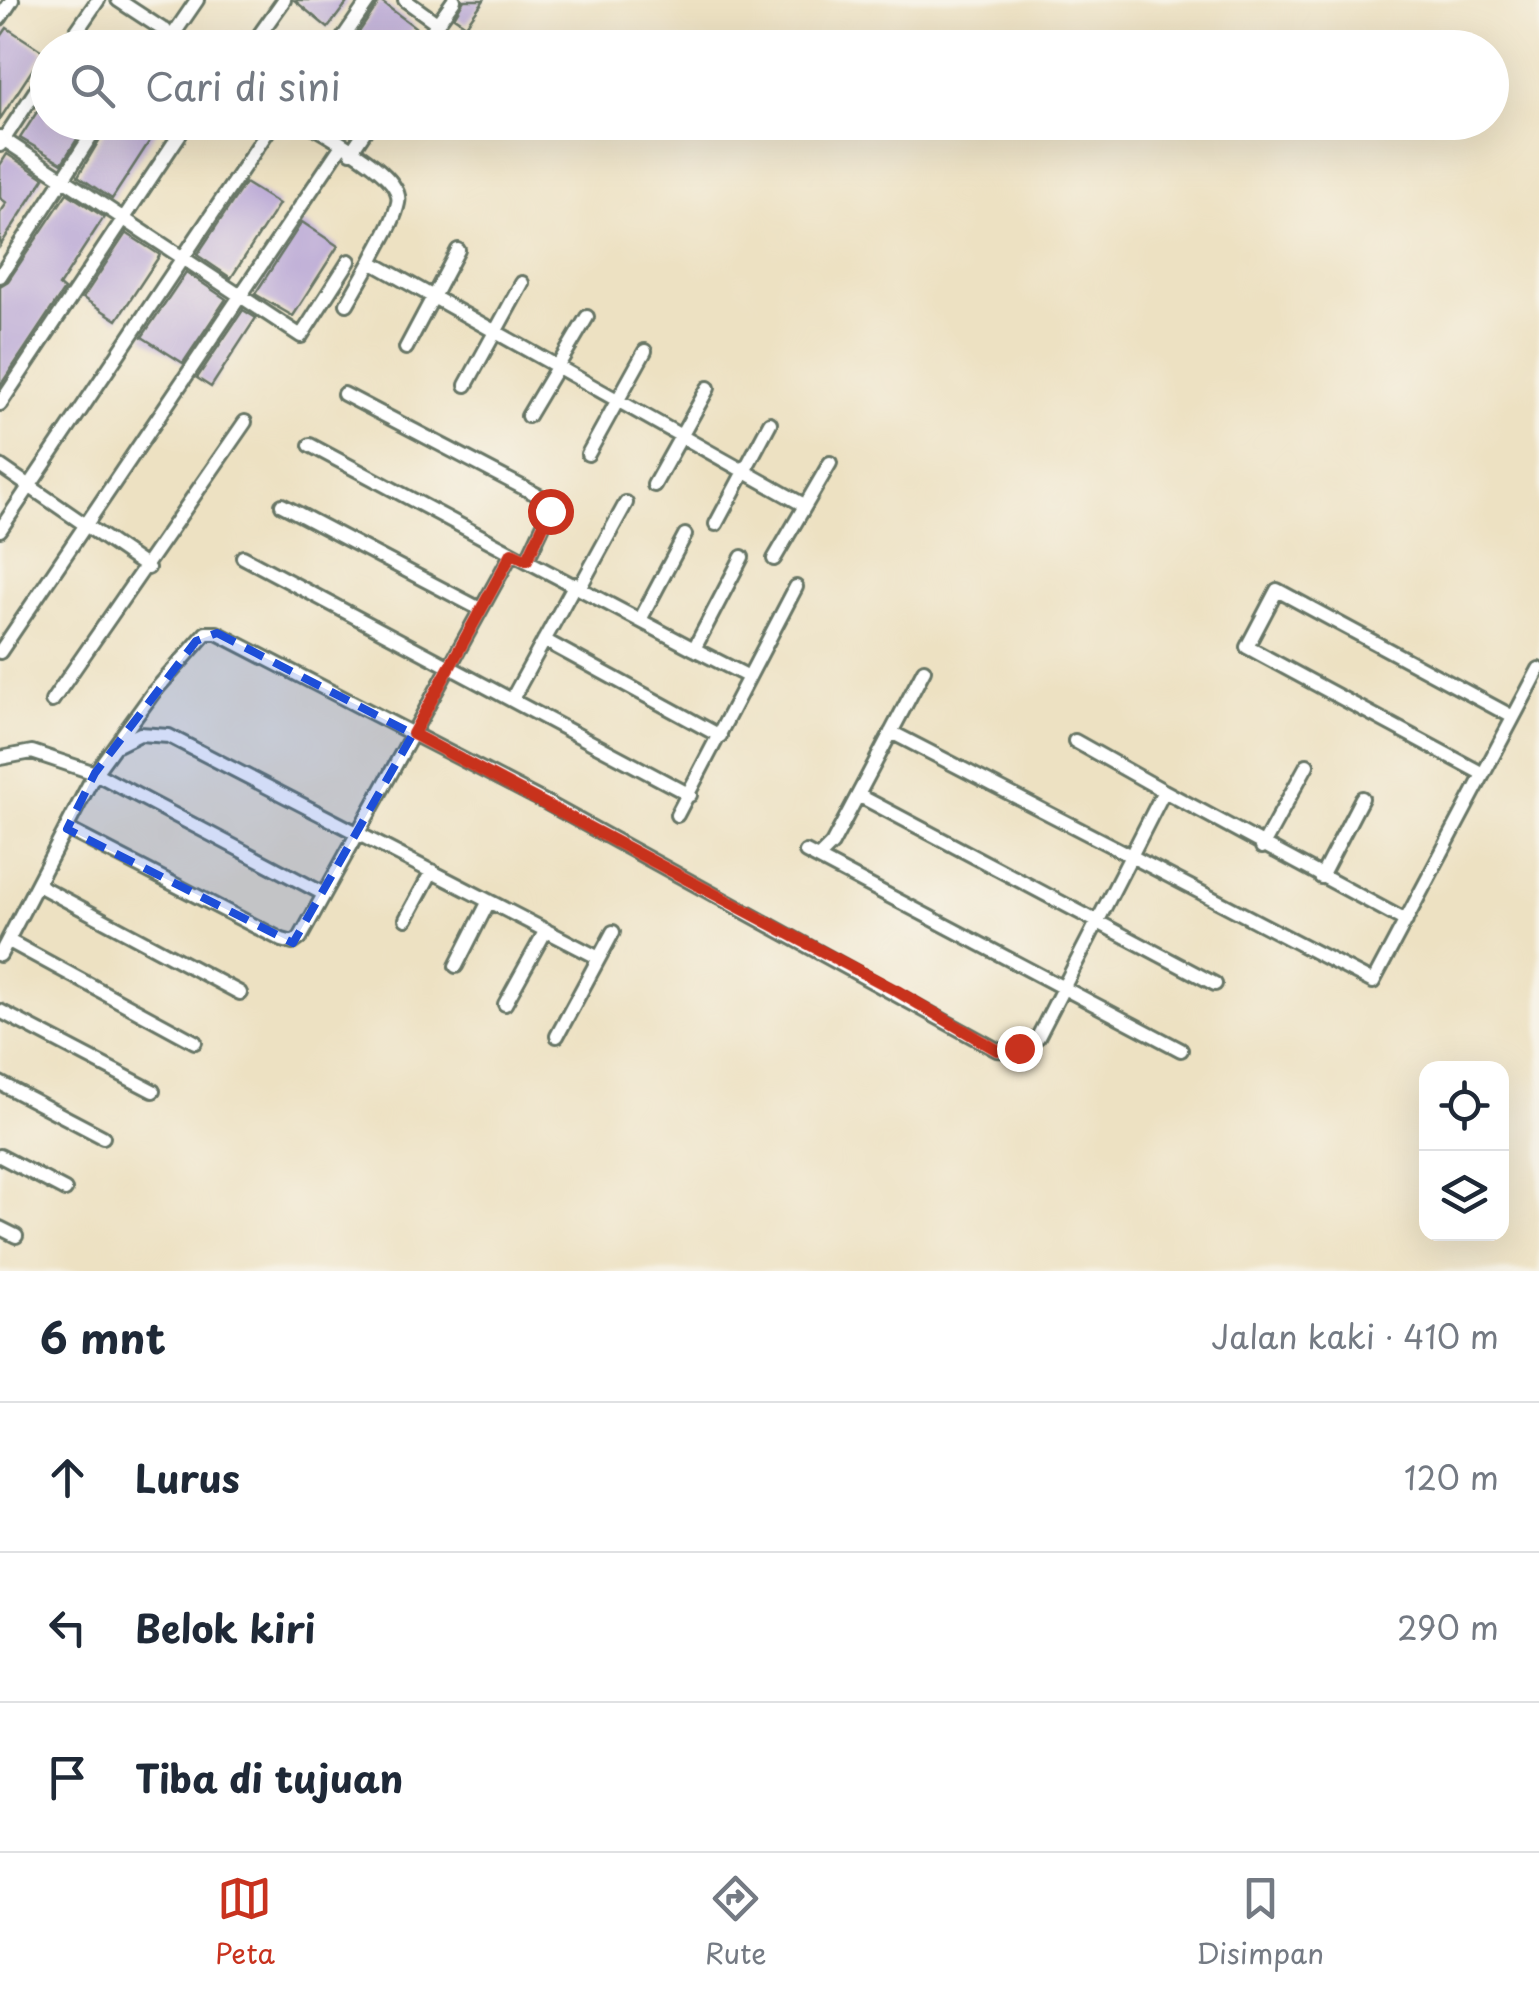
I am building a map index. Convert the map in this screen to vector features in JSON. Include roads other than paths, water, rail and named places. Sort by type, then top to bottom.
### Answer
[{"type":"street","points":[[0,18],[12,0]]},
{"type":"street","points":[[77,30],[98,0]]},
{"type":"street","points":[[118,0],[166,30]]},
{"type":"street","points":[[171,30],[197,0]]},
{"type":"street","points":[[263,30],[284,0]]},
{"type":"street","points":[[349,30],[370,0]]},
{"type":"street","points":[[405,0],[437,23]]},
{"type":"street","points":[[432,30],[454,0]]},
{"type":"street","points":[[30,98],[1,140],[301,336],[349,261]]},
{"type":"street","points":[[0,276],[88,140]]},
{"type":"street","points":[[0,404],[176,140]]},
{"type":"street","points":[[0,530],[262,140]]},
{"type":"street","points":[[334,140],[381,170],[398,190],[399,202],[346,304]]},
{"type":"street","points":[[0,652],[241,297],[354,140]]},
{"type":"street","points":[[406,348],[458,250]]},
{"type":"street","points":[[371,262],[804,505]]},
{"type":"street","points":[[466,385],[522,282]]},
{"type":"street","points":[[528,416],[587,317]]},
{"type":"street","points":[[588,454],[645,352]]},
{"type":"street","points":[[654,486],[708,388]]},
{"type":"street","points":[[344,394],[547,500],[550,511],[527,560]]},
{"type":"street","points":[[52,701],[148,568],[245,422]]},
{"type":"street","points":[[716,524],[770,423]]},
{"type":"street","points":[[310,445],[749,677]]},
{"type":"street","points":[[774,559],[830,463]]},
{"type":"street","points":[[0,466],[148,568]]},
{"type":"street","points":[[512,699],[626,503]]},
{"type":"street","points":[[282,505],[480,609]]},
{"type":"street","points":[[640,620],[685,534]]},
{"type":"street","points":[[67,829],[282,940],[294,942],[300,938],[512,553]]},
{"type":"street","points":[[243,557],[690,794]]},
{"type":"street","points":[[694,649],[742,557]]},
{"type":"street","points":[[677,815],[796,588]]},
{"type":"street","points":[[1484,774],[1247,647],[1276,590],[1514,717]]},
{"type":"street","points":[[0,956],[95,773],[153,693],[206,633],[218,634],[413,734],[897,991],[997,1050],[1010,1052],[1038,1037],[1164,791]]},
{"type":"street","points":[[544,640],[720,736]]},
{"type":"street","points":[[891,732],[1373,982],[1539,669]]},
{"type":"street","points":[[924,670],[832,844],[812,855],[1181,1050]]},
{"type":"street","points":[[116,746],[140,734],[169,736],[599,958]]},
{"type":"street","points":[[1075,741],[1262,847],[1406,921]]},
{"type":"street","points":[[0,758],[32,752],[95,773],[324,894]]},
{"type":"street","points":[[1262,847],[1307,764]]},
{"type":"street","points":[[858,795],[1215,984]]},
{"type":"street","points":[[1321,877],[1362,798]]},
{"type":"street","points":[[406,919],[432,871]]},
{"type":"street","points":[[38,885],[240,993]]},
{"type":"street","points":[[456,966],[489,901]]},
{"type":"street","points":[[505,1004],[546,930]]},
{"type":"street","points":[[557,1036],[613,932]]},
{"type":"street","points":[[8,941],[195,1042]]},
{"type":"street","points":[[0,1011],[154,1091]]},
{"type":"street","points":[[0,1083],[103,1137]]},
{"type":"street","points":[[0,1156],[65,1190]]},
{"type":"street","points":[[0,1228],[16,1236]]}]
